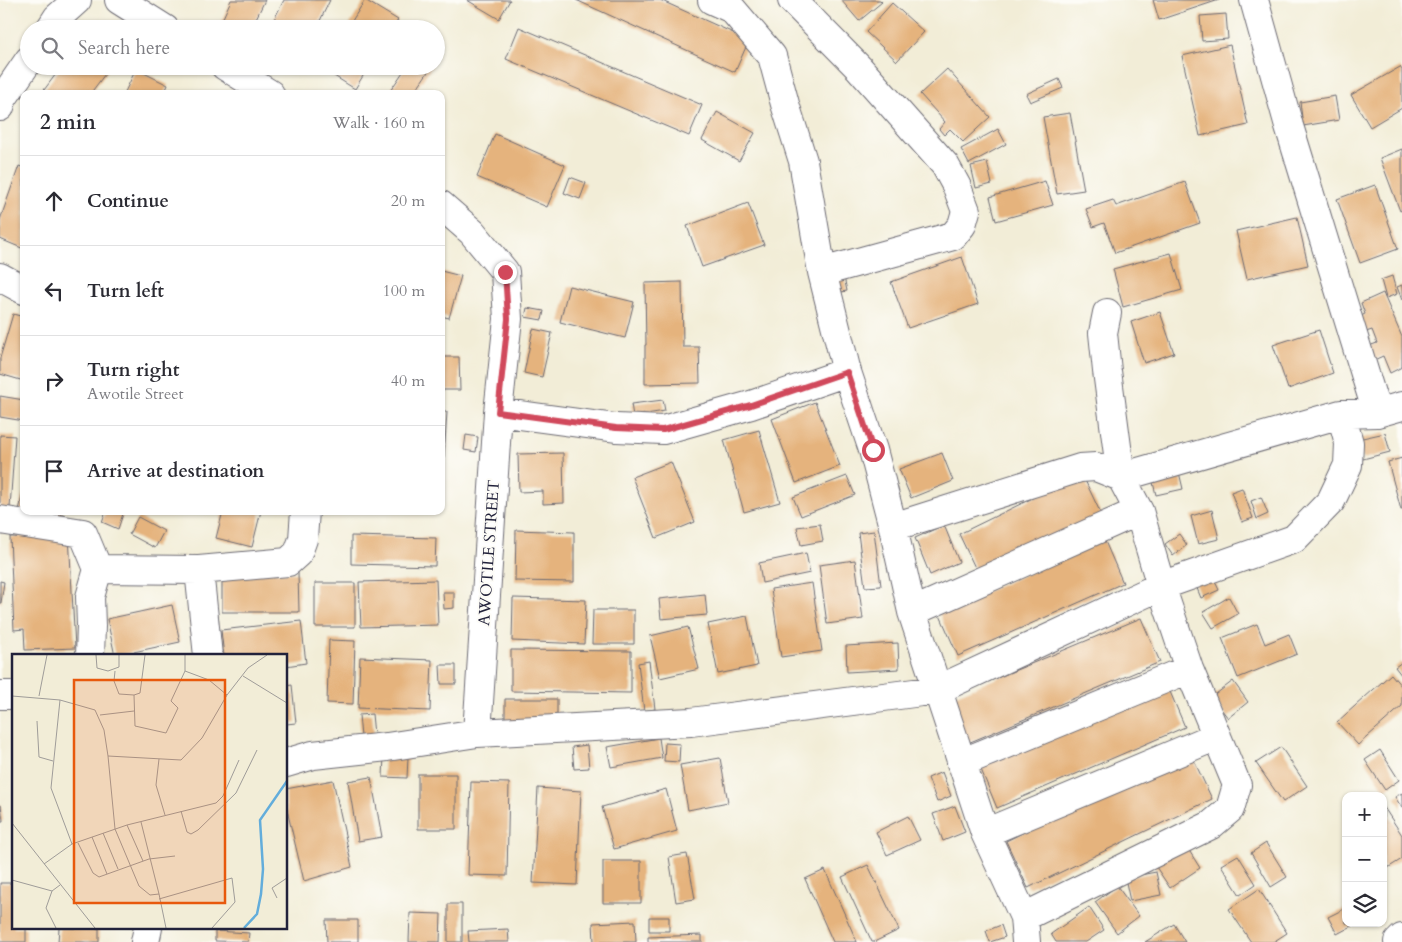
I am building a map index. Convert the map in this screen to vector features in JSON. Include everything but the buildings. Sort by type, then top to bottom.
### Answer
[{"type":"street","points":[[56,20],[77,0]]},
{"type":"street","points":[[119,0],[151,20]]},
{"type":"street","points":[[712,0],[732,9],[772,56],[784,104],[803,161],[822,272],[847,372],[873,450],[912,612],[985,833],[1025,930],[1211,824],[1230,808],[1237,785],[1189,668],[1161,586],[1139,511],[1121,477],[1103,333],[1107,313]]},
{"type":"street","points":[[792,0],[859,68],[945,165],[957,187],[966,211],[962,224],[953,236],[822,272]]},
{"type":"street","points":[[893,527],[1080,468],[1096,467],[1121,477],[1342,414],[1389,410],[1289,126],[1254,0]]},
{"type":"street","points":[[0,107],[3,98],[20,73]]},
{"type":"street","points":[[239,75],[264,90]]},
{"type":"street","name":"AWOTILE STREET","points":[[445,208],[472,232],[505,272],[508,319],[498,412],[477,733]]},
{"type":"street","points":[[0,277],[20,288]]},
{"type":"street","points":[[498,412],[616,428],[663,430],[751,405],[847,372]]},
{"type":"street","points":[[288,763],[313,755],[477,733],[691,722],[937,690],[1161,586],[1294,539],[1331,502],[1348,465],[1349,443],[1342,414]]},
{"type":"street","points":[[912,612],[1139,511]]},
{"type":"street","points":[[98,569],[199,570],[288,562],[298,553],[303,539],[305,515]]},
{"type":"street","points":[[0,520],[83,533],[98,569],[90,597],[92,626],[90,654]]},
{"type":"street","points":[[199,570],[208,654]]},
{"type":"street","points":[[961,763],[1189,668]]},
{"type":"street","points":[[985,833],[1217,736]]},
{"type":"street","points":[[1398,942],[1402,938]]},
{"type":"route","points":[[505,272],[508,319],[498,412],[616,428],[663,430],[751,405],[847,372],[873,450]]}]
